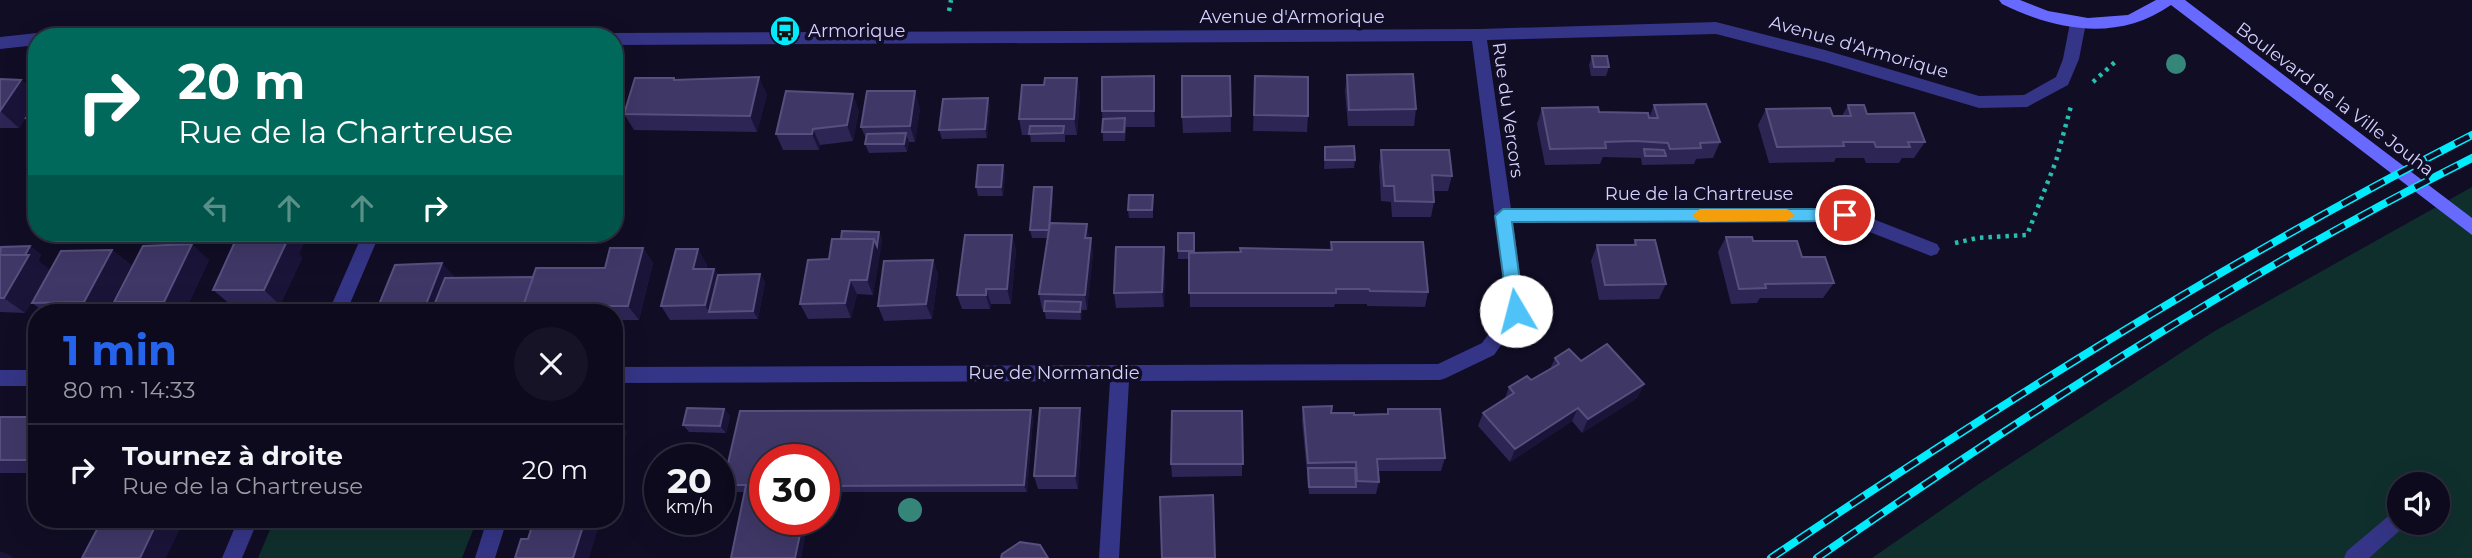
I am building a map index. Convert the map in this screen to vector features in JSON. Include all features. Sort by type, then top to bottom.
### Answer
[{"type":"main road","points":[[2007,0],[2043,16],[2078,23],[2108,24],[2134,20],[2155,10],[2167,0]]},
{"type":"main road","name":"Boulevard de la Ville Jouha","points":[[2175,0],[2472,228]]},
{"type":"street","name":"Avenue d'Armorique","points":[[623,39],[1479,35],[1716,27],[1979,102],[2027,101],[2062,81],[2071,59],[2078,23]]},
{"type":"street","name":"Rue du Vercors","points":[[1479,35],[1516,311],[1488,349]]},
{"type":"street","points":[[0,43],[28,41]]},
{"type":"street","name":"Rue de la Chartreuse","points":[[1503,216],[1845,215],[1931,249]]},
{"type":"street","points":[[341,304],[367,242]]},
{"type":"street","name":"Rue de Normandie","points":[[623,376],[1440,372],[1488,349]]},
{"type":"street","points":[[1109,558],[1119,373]]},
{"type":"street","points":[[0,378],[28,378]]},
{"type":"street","points":[[232,558],[245,528]]},
{"type":"street","points":[[485,558],[494,528]]},
{"type":"street","points":[[2354,558],[2387,529]]},
{"type":"path","points":[[2090,86],[2115,62]]},
{"type":"path","points":[[1931,249],[1977,238],[2026,235],[2056,161],[2073,101]]},
{"type":"green space","points":[[2472,187],[2472,558],[1872,558],[1979,484],[2213,332]]},
{"type":"green space","points":[[271,528],[474,528],[462,558],[258,558]]},
{"type":"building","points":[[1592,56],[1607,56],[1609,67],[1594,67]]},
{"type":"building","points":[[1413,74],[1416,109],[1349,110],[1347,75]]},
{"type":"building","points":[[1154,76],[1154,111],[1102,111],[1102,77]]},
{"type":"building","points":[[1182,76],[1230,76],[1231,116],[1182,117]]},
{"type":"building","points":[[1255,76],[1308,77],[1308,116],[1254,115]]},
{"type":"building","points":[[759,77],[750,116],[624,114],[635,78],[674,80]]},
{"type":"building","points":[[1045,78],[1077,78],[1074,119],[1019,119],[1022,85],[1044,85]]},
{"type":"building","points":[[0,79],[21,80],[0,111]]},
{"type":"building","points":[[786,91],[853,94],[847,125],[813,129],[812,134],[776,134]]},
{"type":"building","points":[[867,91],[915,91],[910,126],[861,127]]},
{"type":"building","points":[[988,98],[985,129],[939,130],[943,99]]},
{"type":"building","points":[[1706,104],[1720,142],[1700,143],[1701,148],[1670,149],[1668,143],[1635,141],[1605,142],[1606,148],[1550,149],[1542,108],[1598,107],[1599,112],[1648,113],[1649,118],[1658,118],[1654,105]]},
{"type":"building","points":[[1848,105],[1864,105],[1867,114],[1914,113],[1925,142],[1908,142],[1910,147],[1876,147],[1874,142],[1843,142],[1844,146],[1777,147],[1766,109],[1830,108],[1833,116],[1851,116]]},
{"type":"building","points":[[1125,118],[1124,132],[1102,132],[1103,119]]},
{"type":"building","points":[[1030,126],[1064,126],[1063,133],[1029,134]]},
{"type":"building","points":[[906,133],[904,144],[865,144],[867,134]]},
{"type":"building","points":[[1354,146],[1355,160],[1325,160],[1325,147]]},
{"type":"building","points":[[1644,149],[1664,150],[1666,156],[1645,156]]},
{"type":"building","points":[[1381,150],[1449,150],[1452,176],[1432,175],[1434,202],[1395,201],[1394,186],[1384,186]]},
{"type":"building","points":[[978,165],[1003,165],[1001,187],[976,187]]},
{"type":"building","points":[[1034,187],[1052,187],[1049,230],[1030,230]]},
{"type":"building","points":[[1129,195],[1153,195],[1152,210],[1128,210]]},
{"type":"building","points":[[1050,223],[1087,224],[1085,238],[1091,238],[1085,295],[1039,294]]},
{"type":"building","points":[[842,231],[879,232],[877,246],[874,239],[841,239]]},
{"type":"building","points":[[1178,233],[1194,233],[1194,251],[1178,251]]},
{"type":"building","points":[[965,235],[1012,235],[1007,289],[986,289],[986,295],[957,295]]},
{"type":"building","points":[[1726,237],[1752,237],[1753,241],[1797,241],[1802,257],[1825,257],[1834,283],[1765,284],[1766,288],[1739,289]]},
{"type":"building","points":[[832,239],[874,239],[867,280],[850,280],[845,303],[800,304],[808,260],[829,259]]},
{"type":"building","points":[[1635,240],[1655,240],[1666,284],[1605,285],[1597,245],[1636,245]]},
{"type":"building","points":[[235,242],[286,243],[264,290],[213,290]]},
{"type":"building","points":[[1331,242],[1423,242],[1428,292],[1336,289],[1336,293],[1189,293],[1189,253],[1241,252],[1240,248],[1332,250]]},
{"type":"building","points":[[192,244],[164,302],[114,302],[143,246]]},
{"type":"building","points":[[30,246],[25,255],[0,255],[1,247]]},
{"type":"building","points":[[1116,247],[1164,247],[1162,292],[1114,293]]},
{"type":"building","points":[[610,248],[643,248],[628,306],[524,304],[536,268],[605,268]]},
{"type":"building","points":[[676,249],[698,249],[693,269],[714,269],[705,305],[661,306]]},
{"type":"building","points":[[112,250],[84,302],[32,303],[61,251]]},
{"type":"building","points":[[0,255],[29,255],[4,298],[0,298]]},
{"type":"building","points":[[933,260],[926,304],[878,306],[884,261]]},
{"type":"building","points":[[442,263],[426,304],[379,304],[395,265]]},
{"type":"building","points":[[760,274],[753,311],[709,312],[718,275]]},
{"type":"building","points":[[533,277],[524,304],[435,304],[445,278]]},
{"type":"building","points":[[1045,301],[1081,302],[1080,312],[1044,311]]},
{"type":"building","points":[[1607,344],[1644,384],[1588,419],[1578,408],[1515,449],[1483,413],[1514,393],[1509,387],[1527,376],[1531,380],[1559,364],[1555,358],[1569,349],[1581,361]]},
{"type":"building","points":[[1332,406],[1331,413],[1354,415],[1388,414],[1388,409],[1440,409],[1445,458],[1377,459],[1379,482],[1357,481],[1356,462],[1308,463],[1303,407]]},
{"type":"building","points":[[687,408],[724,409],[720,426],[683,425]]},
{"type":"building","points":[[1040,408],[1080,408],[1075,476],[1034,476]]},
{"type":"building","points":[[1031,410],[1024,485],[840,486],[840,444],[749,444],[749,535],[800,535],[795,558],[731,558],[746,485],[735,485],[735,444],[732,444],[740,411]]},
{"type":"building","points":[[1172,411],[1242,411],[1243,464],[1171,464]]},
{"type":"building","points":[[0,417],[28,417],[28,460],[0,460]]},
{"type":"building","points":[[1308,468],[1355,468],[1356,487],[1309,487]]},
{"type":"building","points":[[1213,495],[1215,558],[1162,558],[1160,497]]},
{"type":"building","points":[[98,528],[154,528],[140,558],[82,558]]},
{"type":"building","points":[[531,528],[582,528],[573,558],[515,558],[521,539],[528,539]]},
{"type":"building","points":[[1020,542],[1040,545],[1048,558],[1001,558],[1002,554]]},
{"type":"railway","points":[[1771,558],[1942,445],[2115,336],[2291,232],[2472,135]]},
{"type":"railway","points":[[1817,558],[1976,450],[2137,347],[2303,249],[2472,158]]},
{"type":"slow traffic","points":[[1700,215],[1787,215]]},
{"type":"place","name":"Armorique","points":[[785,31]]},
{"type":"route","points":[[1516,311],[1503,216],[1845,215]]}]
